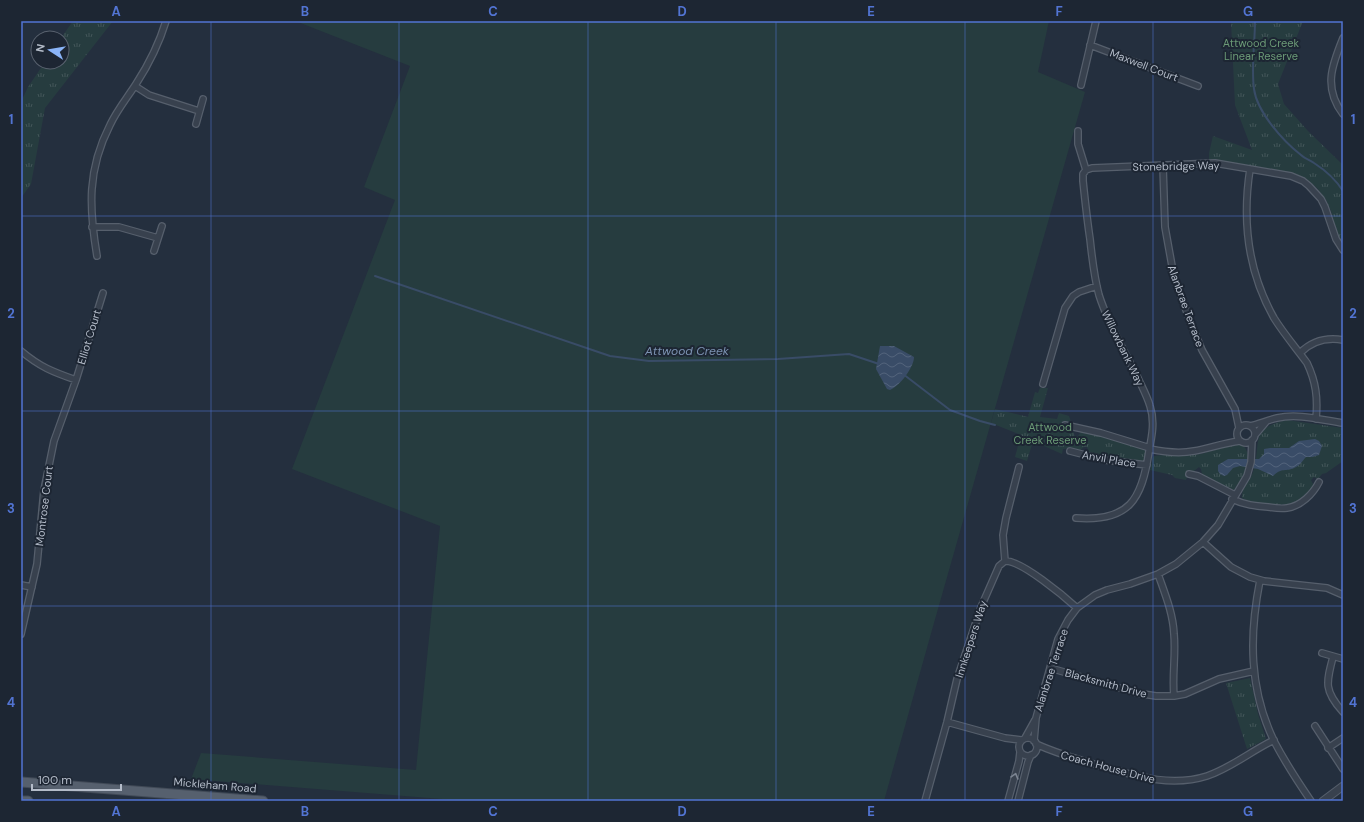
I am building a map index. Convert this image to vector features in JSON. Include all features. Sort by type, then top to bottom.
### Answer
[{"type":"main road","name":"Mickleham Road","points":[[21,782],[233,800],[263,801]]},
{"type":"main road","points":[[21,800],[28,801]]},
{"type":"street","points":[[97,256],[92,227],[90,197],[93,175],[100,147],[123,102],[135,86],[150,60],[166,21]]},
{"type":"street","points":[[1081,84],[1096,21]]},
{"type":"street","points":[[1343,38],[1334,62],[1331,76],[1334,96],[1343,114]]},
{"type":"street","name":"Maxwell Court","points":[[1090,45],[1198,86]]},
{"type":"street","points":[[135,86],[149,95],[199,111]]},
{"type":"street","points":[[196,124],[202,99]]},
{"type":"street","name":"Willowbank Way","points":[[1076,518],[1099,519],[1110,516],[1130,504],[1141,488],[1147,465],[1153,427],[1150,406],[1105,311],[1097,286],[1083,181],[1083,174],[1086,170],[1078,144],[1078,131]]},
{"type":"street","name":"Stonebridge Way","points":[[1086,170],[1092,168],[1215,164],[1291,176],[1303,181],[1321,199],[1328,216],[1331,230],[1343,250]]},
{"type":"street","name":"Alanbrae Terrace","points":[[1035,742],[1036,718],[1050,668],[1062,630],[1077,608],[1095,595],[1158,574],[1176,564],[1203,542],[1218,525],[1247,476],[1251,462],[1254,430],[1248,426],[1237,413],[1232,401],[1202,350],[1174,277],[1165,227],[1162,166]]},
{"type":"street","points":[[1250,169],[1246,197],[1246,218],[1249,247],[1254,269],[1259,285],[1274,318],[1287,338],[1307,363],[1314,381],[1318,401],[1316,419]]},
{"type":"street","points":[[154,251],[162,226]]},
{"type":"street","points":[[92,227],[119,227],[158,238]]},
{"type":"street","points":[[1042,384],[1065,308],[1079,292],[1097,286]]},
{"type":"street","name":"Elliot Court","points":[[76,380],[102,293]]},
{"type":"street","points":[[1300,353],[1318,341],[1334,339],[1343,340]]},
{"type":"street","points":[[21,351],[48,370],[76,380]]},
{"type":"street","name":"Montrose Court","points":[[21,634],[37,564],[44,490],[48,468],[54,441],[76,380]]},
{"type":"street","name":"Alanbrae Terrace","points":[[1237,413],[1238,431],[1243,442],[1252,455]]},
{"type":"street","points":[[1223,443],[1238,431],[1248,426],[1267,422],[1276,418],[1285,417],[1316,419],[1343,423]]},
{"type":"street","points":[[1065,425],[1101,433],[1150,449],[1169,452],[1192,451],[1223,443],[1243,442],[1254,437],[1267,422]]},
{"type":"street","name":"Anvil Place","points":[[1070,452],[1105,460],[1147,465]]},
{"type":"street","points":[[1019,467],[1003,535],[1006,561],[1014,563],[1050,585],[1077,608]]},
{"type":"street","points":[[1189,474],[1198,476],[1250,506],[1286,508],[1296,506],[1311,495],[1318,482]]},
{"type":"street","points":[[1203,542],[1231,568],[1240,573],[1260,580],[1327,588],[1343,595]]},
{"type":"street","name":"Innkeepers Way","points":[[925,801],[947,722],[957,679],[981,607],[992,579],[1000,566],[1006,561]]},
{"type":"street","points":[[1158,574],[1173,622],[1175,649],[1173,675],[1174,696]]},
{"type":"street","points":[[1260,580],[1253,624],[1252,644],[1254,671],[1264,713],[1274,740],[1293,775],[1311,801]]},
{"type":"street","points":[[21,585],[32,587]]},
{"type":"street","points":[[1322,653],[1343,659]]},
{"type":"street","points":[[1334,657],[1328,674],[1327,686],[1329,692],[1343,712]]},
{"type":"street","name":"Blacksmith Drive","points":[[1050,668],[1137,693],[1156,696],[1174,696],[1194,691],[1219,679],[1254,671]]},
{"type":"street","name":"Alanbrae Terrace","points":[[1023,739],[1036,718]]},
{"type":"street","points":[[947,722],[1005,738],[1030,738],[1035,742],[1018,801]]},
{"type":"street","points":[[1315,726],[1343,769]]},
{"type":"street","points":[[1005,738],[1025,755],[1033,753]]},
{"type":"street","points":[[1328,748],[1343,738]]},
{"type":"street","points":[[1008,801],[1019,761],[1019,749],[1023,739]]},
{"type":"street","name":"Coach House Drive","points":[[1035,742],[1052,752],[1147,778],[1162,781],[1176,781],[1190,780],[1220,771],[1257,748],[1274,740]]},
{"type":"street","name":"Coach House Drive","points":[[1033,753],[1052,752]]},
{"type":"street","points":[[1323,801],[1343,786]]},
{"type":"green space","points":[[73,21],[113,21],[45,108],[31,184],[21,198],[21,102],[28,87],[40,70],[70,70],[70,30],[67,30]]},
{"type":"green space","points":[[298,21],[1049,21],[1038,72],[1085,92],[884,801],[467,801],[191,779],[201,753],[416,770],[440,526],[292,469],[395,200],[364,187],[410,66]]},
{"type":"green space","name":"Attwood Creek Linear Reserve","points":[[1231,21],[1303,21],[1278,84],[1284,104],[1308,131],[1343,165],[1343,244],[1337,233],[1331,211],[1326,200],[1317,188],[1305,178],[1289,172],[1209,159],[1213,136],[1252,150],[1235,105]]},
{"type":"green space","name":"Attwood Creek Reserve","points":[[1040,388],[1048,388],[1040,417],[1057,419],[1059,413],[1069,416],[1071,422],[1066,425],[1066,428],[1072,430],[1075,436],[1078,436],[1084,431],[1137,446],[1147,451],[1145,462],[1121,462],[1089,453],[1087,447],[1084,447],[1079,451],[1071,448],[1063,449],[1062,454],[1033,441],[1027,461],[1015,457],[1021,435],[991,423],[995,409],[1028,417],[1035,392],[1038,393]]},
{"type":"green space","points":[[1287,420],[1343,428],[1343,461],[1326,473],[1322,474],[1318,479],[1314,477],[1311,480],[1314,486],[1310,492],[1300,500],[1293,503],[1272,505],[1252,502],[1242,498],[1244,488],[1253,472],[1257,446],[1261,433],[1275,423]]},
{"type":"green space","points":[[1238,444],[1243,445],[1247,451],[1248,463],[1244,475],[1233,491],[1204,478],[1199,467],[1194,471],[1189,472],[1186,480],[1150,470],[1153,457],[1156,456],[1193,455]]},
{"type":"green space","points":[[1250,678],[1258,714],[1266,739],[1247,749],[1226,683]]},
{"type":"water","points":[[880,346],[894,346],[914,357],[912,366],[906,376],[898,385],[890,390],[887,389],[876,369]]},
{"type":"water","points":[[1315,439],[1319,441],[1322,446],[1319,455],[1306,457],[1296,467],[1281,471],[1273,476],[1258,469],[1240,466],[1233,468],[1227,475],[1224,476],[1218,471],[1218,465],[1228,459],[1259,459],[1264,454],[1264,449],[1289,448],[1299,441]]},
{"type":"waterway","name":"Attwood Creek","points":[[1255,21],[1253,81],[1256,98],[1260,107],[1265,116],[1286,142],[1326,172],[1343,191]]},
{"type":"waterway","name":"Attwood Creek","points":[[375,276],[610,356],[649,361],[778,359],[849,354],[879,364]]},
{"type":"waterway","name":"Attwood Creek","points":[[903,374],[950,410],[995,425]]}]
